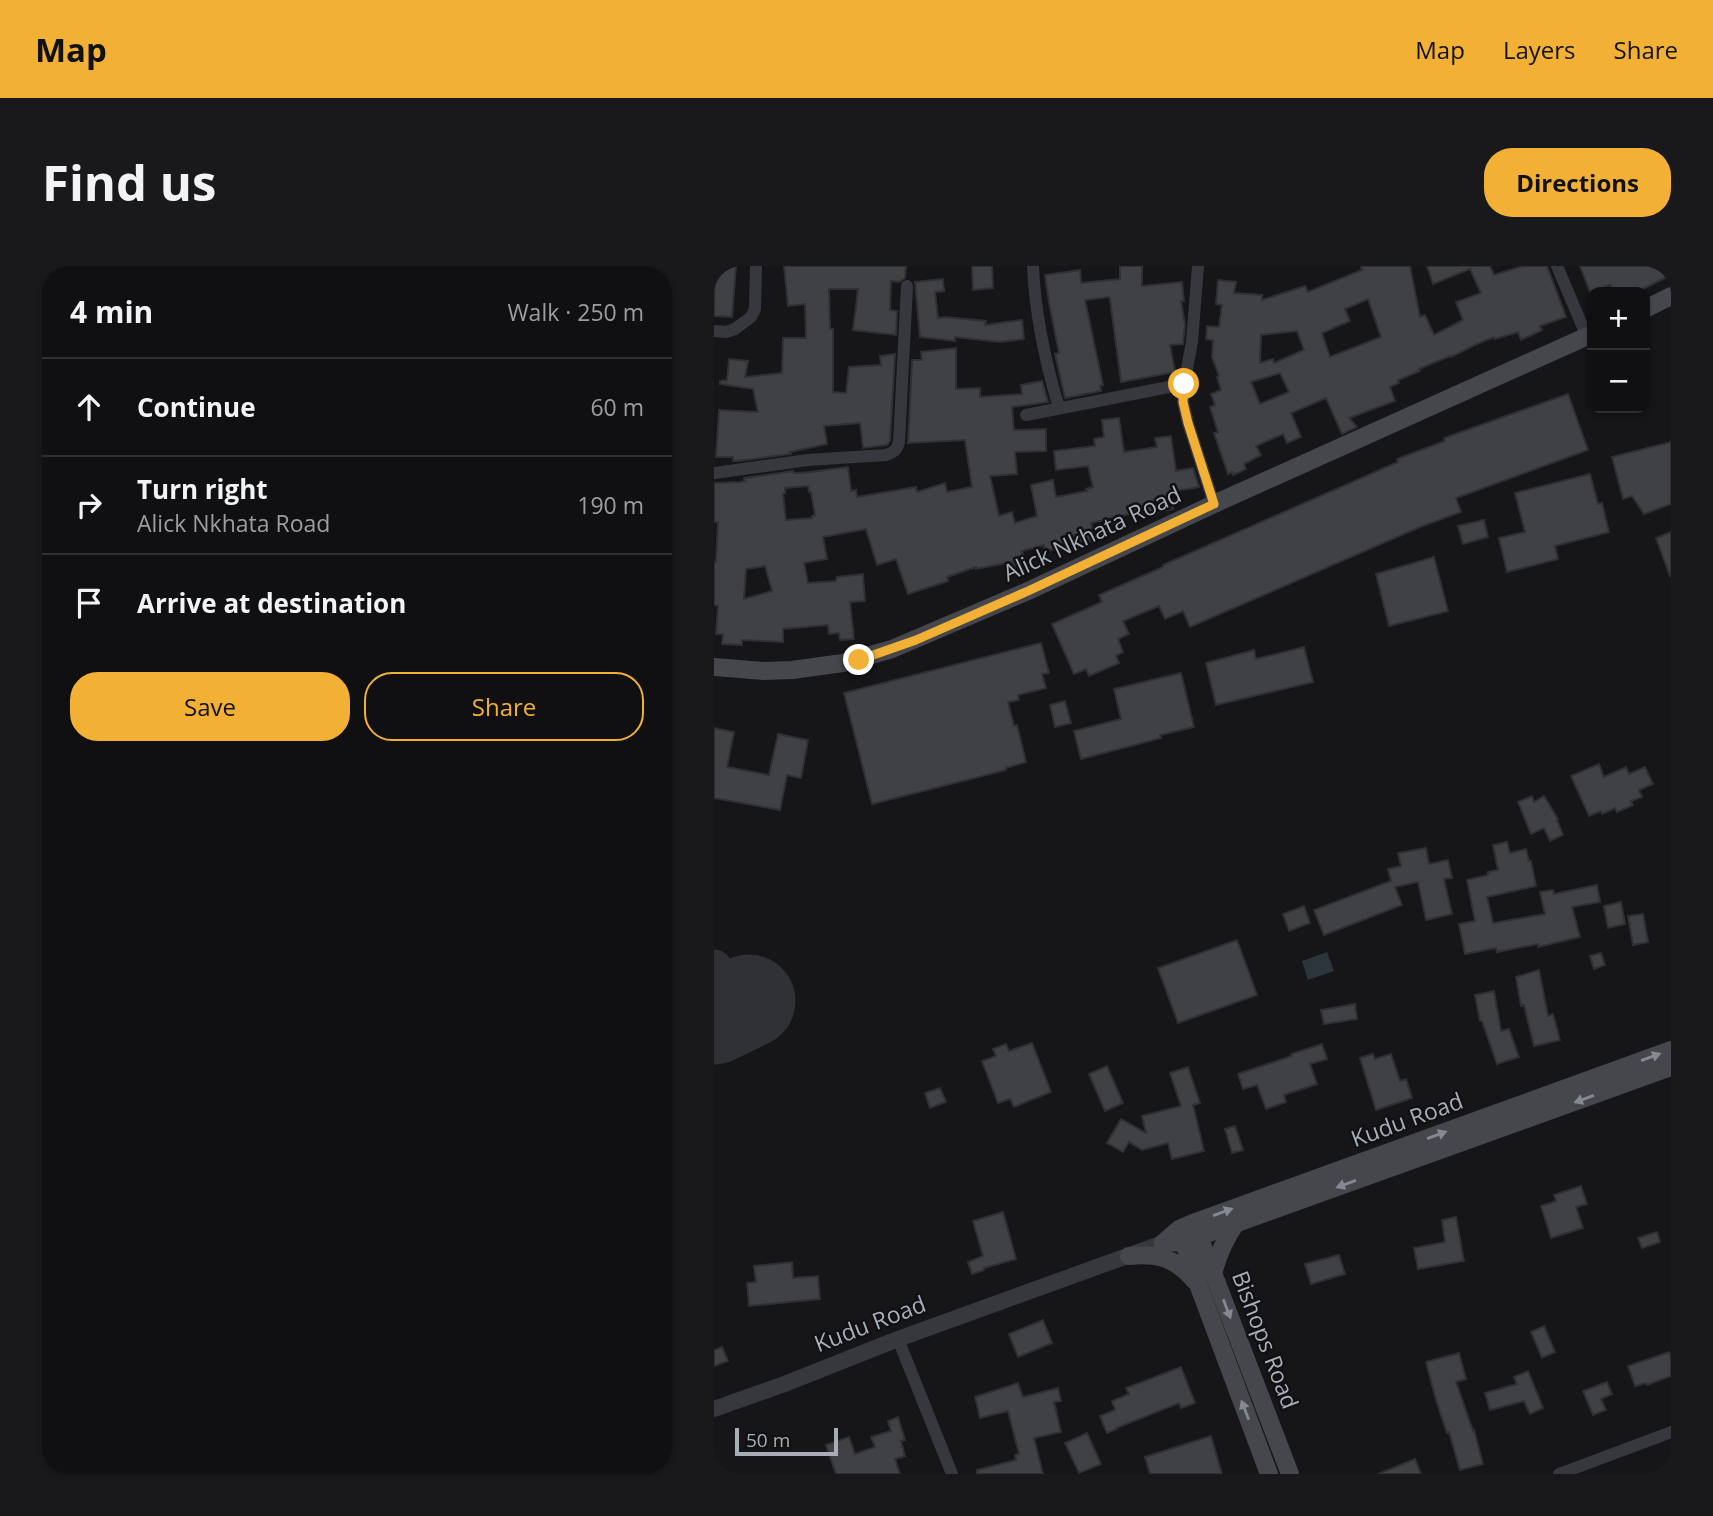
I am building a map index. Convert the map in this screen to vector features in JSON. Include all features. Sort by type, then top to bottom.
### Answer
[{"type":"main road","points":[[1650,306],[1671,296]]},
{"type":"main road","name":"Alick Nkhata Road","points":[[714,667],[792,670],[843,663],[892,649],[1028,591],[1214,504],[1587,337]]},
{"type":"main road","name":"Kudu Road","points":[[1163,1243],[1671,1050]]},
{"type":"main road","name":"Kudu Road","points":[[1189,1233],[1236,1223],[1671,1067]]},
{"type":"main road","points":[[1213,1274],[1222,1246],[1236,1223]]},
{"type":"main road","name":"Bishops Road","points":[[1189,1233],[1213,1274],[1290,1474]]},
{"type":"main road","name":"Bishops Road","points":[[1189,1233],[1198,1284],[1269,1474]]},
{"type":"main road","points":[[1129,1256],[1148,1254],[1168,1258],[1184,1269],[1198,1284]]},
{"type":"street","points":[[714,331],[726,332],[735,329],[751,317],[755,309],[755,266]]},
{"type":"street","points":[[1033,266],[1039,328],[1059,408]]},
{"type":"street","points":[[1198,266],[1192,342],[1183,402],[1214,504]]},
{"type":"street","points":[[1557,266],[1587,330]]},
{"type":"street","points":[[714,473],[807,460],[893,453],[900,442],[906,286]]},
{"type":"street","points":[[1026,415],[1184,384]]},
{"type":"street","name":"Kudu Road","points":[[714,1409],[1163,1243]]},
{"type":"street","points":[[898,1339],[952,1474]]},
{"type":"street","points":[[1559,1474],[1671,1432]]},
{"type":"shaded area","points":[[1327,952],[1334,971],[1308,980],[1302,961]]},
{"type":"building","points":[[715,266],[736,266],[732,317],[714,316]]},
{"type":"building","points":[[784,266],[906,266],[905,278],[899,282],[891,281],[890,310],[897,311],[896,335],[853,330],[858,289],[829,289],[830,329],[833,329],[833,392],[846,393],[849,367],[881,365],[880,356],[895,354],[890,441],[887,445],[863,448],[860,423],[824,426],[827,444],[790,452],[791,454],[738,461],[733,461],[733,457],[716,457],[719,410],[758,412],[753,389],[720,384],[720,381],[727,380],[729,359],[748,361],[745,377],[782,373],[783,338],[806,338],[805,304],[788,306]]},
{"type":"building","points":[[972,266],[992,266],[993,288],[973,290]]},
{"type":"building","points":[[1120,266],[1142,266],[1142,286],[1182,282],[1184,301],[1181,301],[1185,325],[1183,344],[1170,345],[1175,372],[1121,382],[1110,299],[1085,300],[1103,385],[1100,386],[1101,391],[1065,398],[1055,354],[1059,353],[1045,275],[1080,270],[1081,283],[1120,279]]},
{"type":"building","points":[[1361,266],[1410,266],[1420,317],[1425,315],[1434,335],[1463,320],[1456,302],[1481,293],[1470,269],[1433,284],[1427,266],[1490,266],[1494,275],[1523,266],[1547,266],[1566,317],[1540,326],[1542,330],[1521,340],[1518,332],[1495,339],[1494,337],[1419,369],[1420,371],[1398,380],[1399,383],[1390,387],[1395,401],[1349,418],[1357,427],[1342,434],[1326,398],[1291,413],[1301,437],[1287,443],[1283,434],[1256,446],[1261,455],[1244,464],[1246,469],[1233,475],[1232,472],[1228,474],[1214,433],[1218,432],[1210,407],[1215,405],[1211,394],[1221,390],[1212,357],[1213,340],[1206,339],[1207,326],[1219,327],[1222,305],[1216,304],[1218,280],[1236,282],[1234,293],[1262,295],[1262,300],[1305,286],[1308,292],[1362,270]],"holes":[[[1368,299],[1381,337],[1330,357],[1322,333],[1350,321],[1345,309]],[[1297,331],[1304,350],[1274,363],[1273,359],[1260,363],[1261,335]],[[1280,373],[1289,392],[1260,404],[1251,382]]]},
{"type":"building","points":[[1580,266],[1671,266],[1671,275],[1647,287],[1588,287]]},
{"type":"building","points":[[943,279],[944,291],[935,292],[938,318],[986,321],[985,325],[1022,320],[1024,339],[1000,342],[955,337],[955,341],[920,337],[915,282]]},
{"type":"building","points":[[956,348],[956,389],[980,388],[980,397],[1022,394],[1021,385],[1042,381],[1048,402],[1012,407],[1014,430],[1046,429],[1046,451],[1015,452],[1017,474],[990,476],[999,516],[1012,512],[1015,523],[1037,516],[1031,485],[1053,480],[1056,497],[1087,491],[1086,489],[1093,487],[1088,466],[1056,470],[1054,451],[1095,446],[1094,439],[1104,437],[1102,420],[1119,418],[1124,452],[1157,447],[1155,438],[1171,436],[1176,471],[1193,468],[1199,487],[1170,492],[1173,509],[1155,513],[1156,515],[1143,518],[1141,511],[1091,523],[1095,541],[1045,551],[1044,545],[1022,551],[1026,564],[1014,567],[1012,562],[976,567],[947,577],[948,581],[908,594],[896,559],[877,565],[866,529],[823,537],[827,559],[804,563],[808,583],[836,581],[837,577],[863,574],[865,601],[850,602],[854,639],[840,640],[839,633],[829,634],[828,625],[783,629],[783,642],[742,640],[742,645],[722,644],[723,634],[716,634],[718,606],[714,605],[718,522],[714,522],[714,483],[741,482],[745,481],[744,478],[793,471],[802,473],[848,467],[851,491],[856,490],[857,497],[916,487],[917,492],[945,483],[947,492],[972,487],[965,440],[908,443],[912,360],[922,360],[921,352]],"holes":[[[808,486],[815,515],[812,518],[786,520],[783,494],[785,488]],[[765,566],[772,591],[744,599],[746,569]]]},
{"type":"building","points":[[1568,394],[1588,450],[1456,498],[1461,512],[1420,527],[1190,627],[1183,611],[1165,619],[1159,606],[1123,621],[1129,634],[1118,639],[1123,652],[1116,656],[1119,663],[1089,676],[1086,669],[1074,674],[1052,624],[1102,602],[1099,595],[1398,462],[1397,459],[1445,441],[1444,438]]},
{"type":"building","points":[[1671,442],[1671,504],[1644,514],[1632,496],[1623,499],[1612,457]]},
{"type":"building","points":[[1590,474],[1598,504],[1602,503],[1609,532],[1555,546],[1558,559],[1507,572],[1499,538],[1525,532],[1515,493]]},
{"type":"building","points":[[1484,520],[1488,537],[1463,544],[1458,526]]},
{"type":"building","points":[[1671,532],[1671,575],[1670,576],[1656,538]]},
{"type":"building","points":[[1434,557],[1448,611],[1389,626],[1376,574]]},
{"type":"building","points":[[1041,643],[1049,673],[1042,674],[1046,688],[1018,695],[1019,700],[1008,702],[1026,762],[1006,770],[872,804],[844,693]]},
{"type":"building","points":[[1304,647],[1313,682],[1216,705],[1206,663],[1254,650],[1256,659]]},
{"type":"building","points":[[1181,673],[1194,727],[1081,759],[1074,731],[1121,719],[1114,689]]},
{"type":"building","points":[[1065,701],[1071,723],[1055,727],[1050,705]]},
{"type":"building","points":[[714,728],[734,732],[727,767],[769,775],[778,734],[808,740],[801,778],[787,775],[780,810],[714,798]]},
{"type":"building","points":[[1599,764],[1604,777],[1626,767],[1629,774],[1645,767],[1653,784],[1639,790],[1642,797],[1631,801],[1633,805],[1617,812],[1615,808],[1589,816],[1571,776]]},
{"type":"building","points":[[1532,796],[1534,802],[1544,796],[1558,819],[1563,835],[1550,841],[1544,828],[1531,834],[1518,802]]},
{"type":"building","points":[[1507,842],[1510,853],[1526,849],[1536,886],[1487,897],[1493,923],[1545,914],[1540,892],[1553,890],[1554,894],[1597,885],[1600,902],[1572,907],[1580,937],[1538,947],[1538,944],[1497,952],[1496,948],[1465,954],[1459,924],[1475,921],[1467,880],[1498,870],[1493,845]]},
{"type":"building","points":[[1426,848],[1429,864],[1448,860],[1452,878],[1444,879],[1452,914],[1426,920],[1418,882],[1395,887],[1402,905],[1324,935],[1314,910],[1391,881],[1388,869],[1401,866],[1398,853]]},
{"type":"building","points":[[1621,902],[1625,924],[1608,928],[1604,906]]},
{"type":"building","points":[[1304,906],[1310,923],[1289,931],[1283,914]]},
{"type":"building","points":[[1643,914],[1648,942],[1633,945],[1628,916]]},
{"type":"building","points":[[1237,940],[1257,995],[1178,1023],[1158,968]]},
{"type":"building","points":[[1601,953],[1605,965],[1594,969],[1590,956]]},
{"type":"building","points":[[1539,970],[1548,1016],[1553,1014],[1560,1040],[1534,1046],[1524,1005],[1521,1006],[1516,977]]},
{"type":"building","points":[[1494,991],[1501,1031],[1509,1029],[1519,1057],[1497,1064],[1480,1021],[1475,995]]},
{"type":"building","points":[[1355,1004],[1357,1019],[1324,1024],[1321,1010]]},
{"type":"building","points":[[1032,1043],[1051,1092],[1014,1107],[1010,1099],[998,1103],[982,1061],[996,1056],[993,1049],[1006,1044],[1009,1051]]},
{"type":"building","points":[[1322,1044],[1327,1059],[1310,1064],[1317,1084],[1284,1095],[1286,1102],[1266,1109],[1257,1085],[1243,1089],[1238,1074]]},
{"type":"building","points":[[1373,1054],[1375,1059],[1391,1054],[1400,1081],[1406,1079],[1412,1098],[1376,1110],[1360,1058]]},
{"type":"building","points":[[1107,1066],[1123,1103],[1105,1111],[1089,1074]]},
{"type":"building","points":[[1188,1067],[1200,1103],[1193,1105],[1204,1151],[1172,1159],[1168,1143],[1142,1150],[1129,1142],[1123,1152],[1107,1143],[1121,1119],[1146,1133],[1142,1116],[1181,1106],[1170,1073]]},
{"type":"building","points":[[940,1088],[946,1102],[930,1108],[925,1093]]},
{"type":"building","points":[[1235,1126],[1243,1150],[1232,1153],[1225,1129]]},
{"type":"building","points":[[1581,1186],[1587,1204],[1576,1207],[1583,1228],[1551,1238],[1541,1206],[1556,1201],[1554,1195]]},
{"type":"building","points":[[1003,1212],[1016,1259],[972,1274],[968,1262],[983,1256],[973,1221]]},
{"type":"building","points":[[1456,1217],[1464,1261],[1418,1269],[1414,1248],[1445,1242],[1442,1220]]},
{"type":"building","points":[[1657,1232],[1660,1242],[1642,1248],[1638,1238]]},
{"type":"building","points":[[1339,1255],[1345,1274],[1311,1284],[1305,1264]]},
{"type":"building","points":[[792,1262],[793,1278],[818,1276],[820,1299],[749,1306],[747,1283],[756,1282],[754,1266]]},
{"type":"building","points":[[1043,1320],[1052,1343],[1018,1357],[1009,1334]]},
{"type":"building","points":[[1544,1326],[1555,1352],[1542,1358],[1531,1332]]},
{"type":"building","points":[[722,1347],[728,1361],[714,1366],[714,1350]]},
{"type":"building","points":[[1669,1352],[1671,1376],[1647,1385],[1635,1386],[1628,1366]]},
{"type":"building","points":[[1459,1353],[1466,1379],[1456,1382],[1483,1464],[1460,1470],[1426,1362]]},
{"type":"building","points":[[1181,1367],[1195,1403],[1181,1408],[1179,1403],[1107,1433],[1100,1416],[1115,1410],[1112,1401],[1129,1394],[1126,1388]]},
{"type":"building","points":[[1528,1371],[1543,1408],[1530,1414],[1524,1401],[1490,1410],[1485,1393],[1517,1384],[1514,1377]]},
{"type":"building","points":[[1607,1382],[1612,1394],[1601,1399],[1606,1410],[1593,1415],[1583,1391]]},
{"type":"building","points":[[1018,1383],[1023,1397],[1058,1388],[1061,1401],[1054,1402],[1061,1432],[1034,1438],[1043,1474],[977,1474],[977,1470],[1016,1460],[1015,1455],[1019,1454],[1008,1411],[980,1418],[975,1397]]},
{"type":"building","points":[[898,1417],[905,1440],[901,1441],[905,1456],[895,1459],[900,1474],[836,1474],[826,1445],[849,1437],[855,1454],[875,1447],[871,1437],[891,1431],[888,1421]]},
{"type":"building","points":[[1087,1433],[1101,1464],[1079,1473],[1065,1443]]},
{"type":"building","points":[[1211,1436],[1222,1474],[1150,1474],[1145,1457]]},
{"type":"building","points":[[1415,1459],[1421,1474],[1378,1474]]},
{"type":"taxiway","points":[[714,968],[724,989],[723,1012]]},
{"type":"runway","points":[[714,1018],[749,1001]]},
{"type":"route","points":[[859,660],[916,640],[1028,591],[1214,504],[1188,423],[1183,402],[1184,384]]}]
